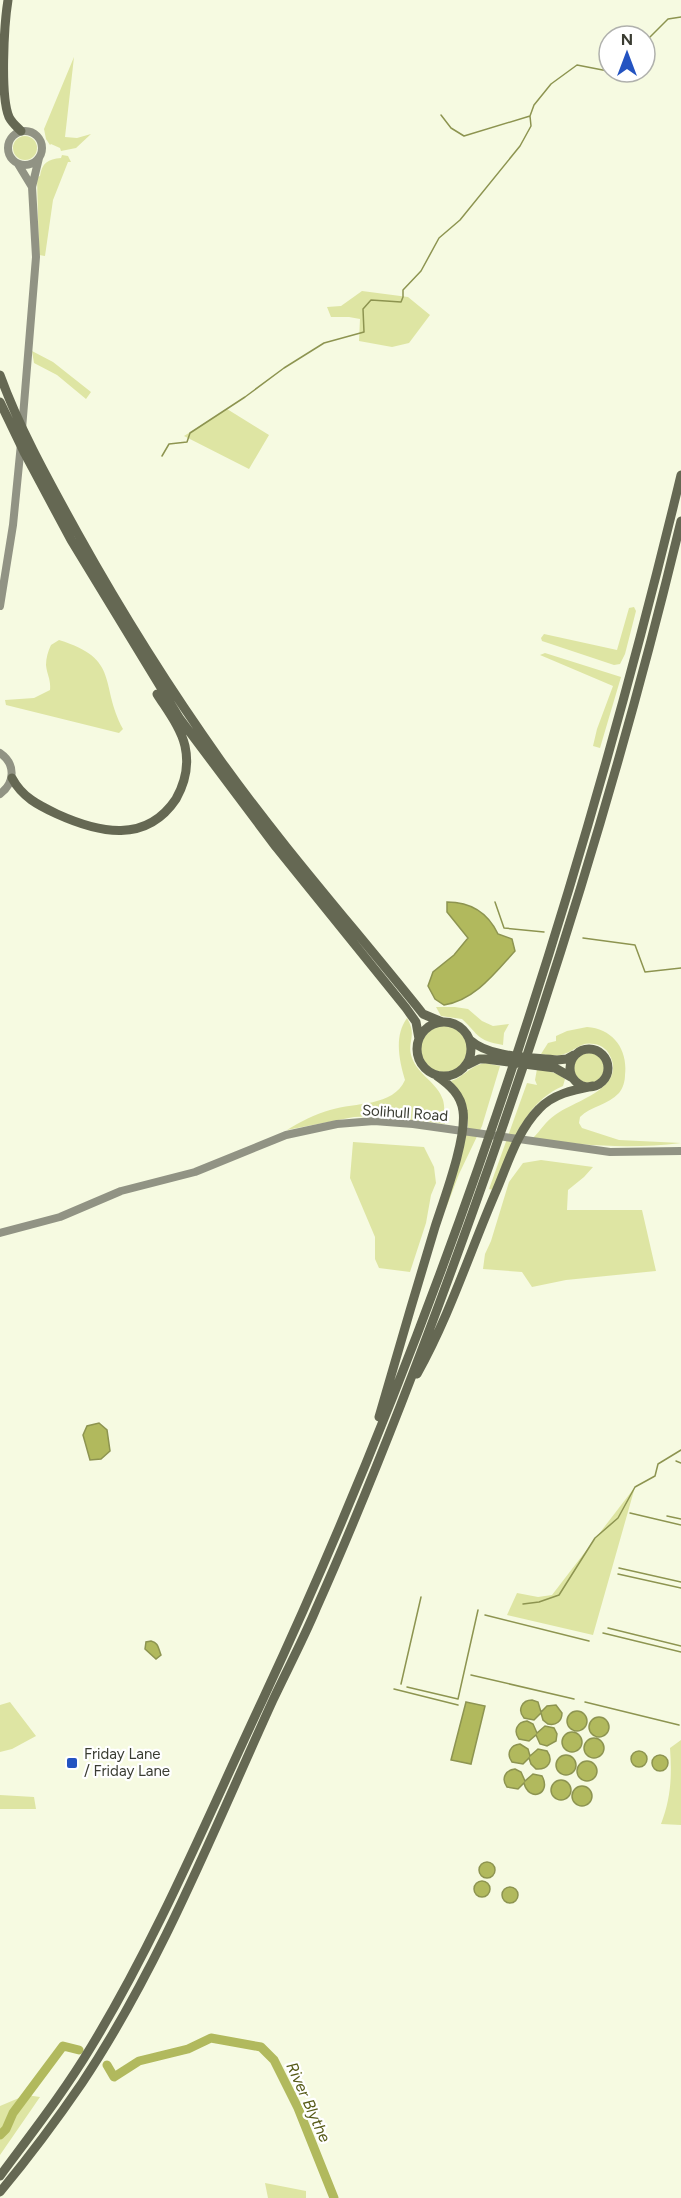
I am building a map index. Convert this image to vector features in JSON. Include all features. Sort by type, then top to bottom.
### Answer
[{"type":"highway","points":[[8,0],[4,40],[6,103],[10,119],[21,131]]},
{"type":"highway","points":[[0,375],[32,448],[65,511],[137,636],[186,710],[260,813],[423,1014],[460,1027],[470,1040],[491,1056]]},
{"type":"highway","points":[[0,402],[70,540],[180,719],[230,787],[414,1019],[419,1039],[417,1051],[419,1061],[425,1069],[450,1085],[463,1109],[464,1125],[449,1181],[364,1468]]},
{"type":"highway","points":[[0,2176],[91,2047],[146,1947],[304,1610],[364,1468],[456,1228],[504,1092],[546,962],[639,647],[681,475]]},
{"type":"highway","points":[[0,2192],[46,2136],[84,2080],[134,1994],[158,1947],[316,1611],[402,1402],[485,1179],[557,963],[631,713],[681,521]]},
{"type":"highway","points":[[12,778],[22,794],[36,803],[83,825],[108,831],[128,830],[146,825],[159,817],[172,804],[181,789],[186,772],[184,743],[181,734],[140,665],[123,629]]},
{"type":"highway","points":[[419,1039],[426,1029],[442,1022]]},
{"type":"highway","points":[[466,1066],[471,1052],[470,1040]]},
{"type":"highway","points":[[402,1402],[436,1341],[494,1194],[528,1121],[551,1099],[603,1081],[608,1067],[602,1054],[591,1049],[584,1049],[567,1059],[550,1063],[491,1056],[479,1059],[454,1075],[437,1076]]},
{"type":"highway","points":[[573,1079],[570,1065],[576,1054]]},
{"type":"highway","points":[[550,1063],[582,1086],[593,1086]]},
{"type":"main road","points":[[0,606],[13,525],[26,388],[36,257],[33,187],[42,149],[39,139],[31,132],[21,131],[12,137],[8,147],[10,157],[18,164],[33,187]]},
{"type":"main road","points":[[18,164],[31,164],[39,158]]},
{"type":"main road","points":[[0,753],[8,761],[12,778],[7,788],[0,794]]},
{"type":"main road","name":"Solihull Road","points":[[0,1233],[60,1218],[121,1191],[195,1172],[286,1135],[337,1124],[374,1121],[443,1128],[617,1153],[681,1151]]},
{"type":"shaded area","points":[[74,57],[65,137],[77,138],[91,134],[76,148],[61,151],[60,148],[50,145],[44,129]]},
{"type":"shaded area","points":[[25,136],[33,140],[37,148],[33,156],[25,160],[17,156],[13,148],[17,140]]},
{"type":"shaded area","points":[[62,155],[68,156],[71,162],[68,162],[53,200],[45,256],[39,255],[37,177],[40,176],[46,162],[61,158]]},
{"type":"shaded area","points":[[362,291],[408,297],[430,315],[409,343],[392,347],[359,341],[360,319],[331,317],[327,307],[341,306]]},
{"type":"shaded area","points":[[32,351],[53,362],[91,392],[86,399],[57,375],[34,363]]},
{"type":"shaded area","points":[[227,409],[269,435],[249,469],[184,436]]},
{"type":"shaded area","points":[[634,607],[636,611],[625,654],[620,664],[614,665],[542,641],[544,634],[617,650],[629,608]]},
{"type":"shaded area","points":[[59,640],[79,647],[100,665],[123,729],[119,733],[6,705],[5,700],[34,698],[50,690],[47,657],[51,645]]},
{"type":"shaded area","points":[[545,653],[621,677],[600,748],[593,746],[613,686],[540,655]]},
{"type":"shaded area","points":[[447,902],[464,904],[478,910],[489,920],[498,934],[512,939],[515,951],[475,992],[444,1005],[435,999],[428,986],[433,972],[454,955],[468,938],[447,912]]},
{"type":"shaded area","points":[[436,1007],[468,1009],[482,1021],[493,1026],[509,1024],[504,1033],[503,1045],[483,1039],[462,1019],[441,1016]]},
{"type":"shaded area","points":[[407,1018],[412,1030],[410,1047],[412,1058],[440,1094],[444,1103],[445,1124],[378,1116],[354,1117],[287,1130],[319,1114],[383,1099],[399,1089],[405,1080],[399,1040]]},
{"type":"shaded area","points":[[444,1026],[460,1033],[467,1049],[460,1065],[444,1072],[428,1065],[421,1049],[428,1033]]},
{"type":"shaded area","points":[[587,1027],[604,1032],[617,1042],[624,1057],[625,1077],[622,1089],[615,1097],[580,1117],[579,1123],[582,1128],[619,1140],[681,1143],[607,1146],[533,1138],[552,1117],[595,1093],[610,1078],[613,1069],[611,1058],[600,1045],[589,1043],[568,1053],[553,1056],[541,1054],[548,1043],[556,1041],[556,1036]]},
{"type":"shaded area","points":[[589,1053],[595,1054],[603,1062],[603,1074],[595,1082],[589,1083],[583,1082],[575,1074],[574,1068],[575,1062],[583,1054]]},
{"type":"shaded area","points":[[485,1063],[500,1066],[482,1126],[459,1174],[445,1211],[468,1127],[464,1102],[451,1081]]},
{"type":"shaded area","points":[[537,1069],[562,1077],[565,1079],[563,1086],[537,1104],[527,1117],[493,1190],[489,1189],[527,1083],[537,1085],[535,1080]]},
{"type":"shaded area","points":[[353,1142],[424,1147],[434,1167],[436,1183],[410,1272],[379,1268],[375,1259],[375,1237],[350,1178]]},
{"type":"shaded area","points":[[541,1160],[593,1167],[568,1190],[567,1210],[642,1210],[656,1271],[566,1280],[532,1287],[522,1272],[483,1269],[485,1254],[509,1182],[523,1163]]},
{"type":"shaded area","points":[[99,1423],[107,1430],[110,1451],[101,1459],[90,1460],[83,1435],[87,1426]]},
{"type":"shaded area","points":[[635,1487],[593,1635],[507,1615],[517,1593],[538,1597],[552,1595]]},
{"type":"shaded area","points":[[151,1641],[157,1644],[161,1655],[156,1659],[145,1649],[146,1642]]},
{"type":"shaded area","points":[[528,1700],[538,1702],[541,1712],[547,1706],[556,1705],[562,1713],[560,1721],[556,1724],[548,1724],[543,1720],[541,1713],[534,1720],[524,1718],[521,1712],[522,1706]]},
{"type":"shaded area","points":[[10,1702],[36,1736],[12,1749],[0,1752],[0,1705]]},
{"type":"shaded area","points":[[466,1702],[485,1706],[471,1764],[451,1760]]},
{"type":"shaded area","points":[[573,1711],[581,1711],[587,1717],[587,1725],[581,1731],[573,1731],[567,1725],[567,1717]]},
{"type":"shaded area","points":[[595,1717],[603,1717],[609,1723],[609,1731],[603,1737],[595,1737],[589,1731],[589,1723]]},
{"type":"shaded area","points":[[527,1721],[533,1724],[537,1733],[545,1726],[554,1728],[557,1734],[556,1741],[547,1746],[540,1744],[536,1735],[529,1741],[519,1739],[516,1733],[517,1727]]},
{"type":"shaded area","points":[[568,1732],[576,1732],[582,1738],[582,1746],[576,1752],[568,1752],[562,1746],[562,1738]]},
{"type":"shaded area","points":[[590,1738],[598,1738],[604,1744],[604,1752],[598,1758],[590,1758],[584,1752],[584,1744]]},
{"type":"shaded area","points":[[681,1740],[681,1825],[661,1824],[670,1787],[670,1748]]},
{"type":"shaded area","points":[[520,1744],[528,1749],[530,1756],[538,1749],[547,1751],[550,1758],[549,1764],[544,1768],[536,1769],[529,1758],[523,1764],[512,1762],[509,1756],[510,1750]]},
{"type":"shaded area","points":[[639,1751],[647,1759],[639,1767],[631,1759]]},
{"type":"shaded area","points":[[562,1755],[570,1755],[576,1761],[576,1769],[570,1775],[562,1775],[556,1769],[556,1761]]},
{"type":"shaded area","points":[[660,1755],[668,1763],[660,1771],[652,1763]]},
{"type":"shaded area","points":[[583,1761],[591,1761],[597,1767],[597,1775],[591,1781],[583,1781],[577,1775],[577,1767]]},
{"type":"shaded area","points":[[515,1769],[521,1772],[525,1781],[533,1774],[542,1776],[544,1788],[542,1791],[539,1794],[530,1793],[524,1783],[518,1789],[507,1787],[504,1781],[505,1775]]},
{"type":"shaded area","points":[[557,1780],[565,1780],[571,1786],[571,1794],[565,1800],[557,1800],[551,1794],[551,1786]]},
{"type":"shaded area","points":[[578,1786],[586,1786],[592,1792],[592,1800],[586,1806],[578,1806],[572,1800],[572,1792]]},
{"type":"shaded area","points":[[0,1795],[34,1797],[36,1809],[0,1809]]},
{"type":"shaded area","points":[[487,1862],[495,1870],[487,1878],[479,1870]]},
{"type":"shaded area","points":[[482,1881],[490,1889],[482,1897],[474,1889]]},
{"type":"shaded area","points":[[510,1887],[518,1895],[510,1903],[502,1895]]},
{"type":"shaded area","points":[[26,2095],[40,2097],[0,2155],[0,2106]]},
{"type":"shaded area","points":[[265,2183],[306,2191],[306,2198],[268,2198]]},
{"type":"waterway","points":[[657,30],[668,19],[681,17]]},
{"type":"waterway","points":[[162,456],[169,444],[187,442],[190,433],[324,343],[364,332],[363,309],[371,300],[401,302],[403,290],[421,271],[439,238],[460,220],[520,146],[531,126],[530,116],[534,105],[551,84],[577,65],[597,69]]},
{"type":"waterway","points":[[441,115],[451,128],[464,136],[530,116]]},
{"type":"waterway","points":[[495,902],[504,928],[544,932]]},
{"type":"waterway","points":[[583,938],[635,945],[645,972],[681,968]]},
{"type":"waterway","points":[[523,1604],[539,1602],[559,1595],[595,1538],[618,1518],[635,1487],[655,1476],[658,1464],[681,1450]]},
{"type":"waterway","points":[[676,1461],[681,1463]]},
{"type":"waterway","points":[[630,1513],[681,1525]]},
{"type":"waterway","points":[[667,1516],[681,1519]]},
{"type":"waterway","points":[[619,1568],[681,1582]]},
{"type":"waterway","points":[[618,1574],[681,1588]]},
{"type":"waterway","points":[[401,1684],[421,1597]]},
{"type":"waterway","points":[[407,1687],[458,1699],[478,1610]]},
{"type":"waterway","points":[[485,1615],[589,1641]]},
{"type":"waterway","points":[[608,1628],[681,1646]]},
{"type":"waterway","points":[[603,1633],[681,1652]]},
{"type":"waterway","points":[[471,1675],[574,1699]]},
{"type":"waterway","points":[[394,1689],[458,1705]]},
{"type":"waterway","points":[[585,1702],[679,1725]]},
{"type":"waterway","name":"River Blythe","points":[[107,2065],[114,2077],[139,2061],[188,2049],[211,2038],[261,2047],[274,2060],[298,2108],[334,2198]]},
{"type":"waterway","name":"River Blythe","points":[[0,2135],[6,2129],[13,2113],[63,2046],[79,2050]]},
{"type":"place","name":"Friday Lane / Friday Lane","points":[[72,1763]]}]
